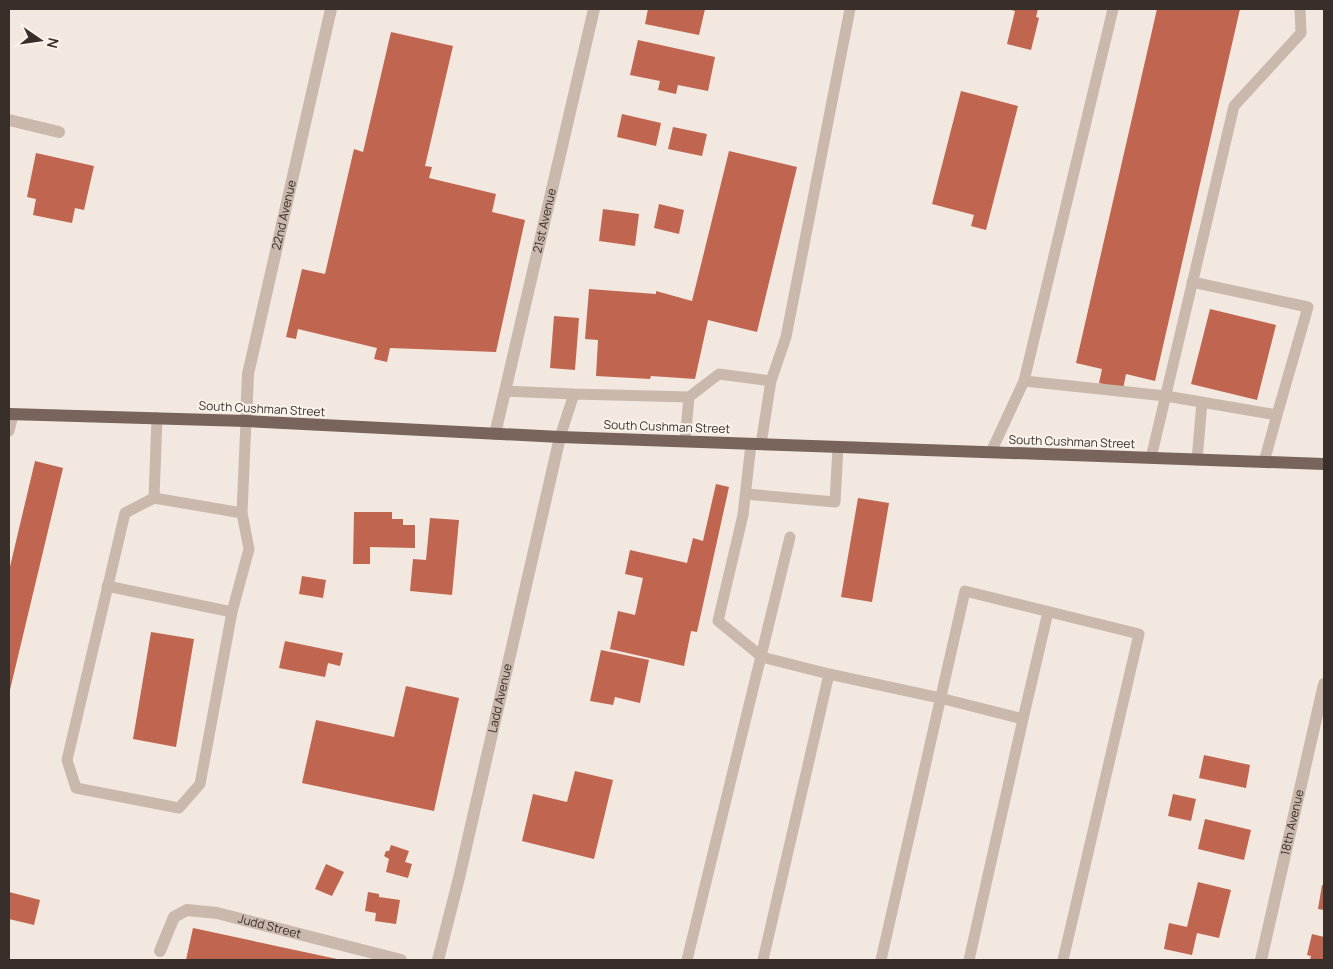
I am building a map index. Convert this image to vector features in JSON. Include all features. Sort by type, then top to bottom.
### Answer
[{"type":"main road","name":"South Cushman Street","points":[[11,415],[246,421],[685,442],[1324,464]]},
{"type":"street","name":"22nd Avenue","points":[[246,421],[248,374],[331,9]]},
{"type":"street","name":"21st Avenue","points":[[495,434],[594,9]]},
{"type":"street","points":[[9,120],[59,132]]},
{"type":"street","name":"Ladd Avenue","points":[[438,960],[460,878],[560,437]]},
{"type":"street","name":"18th Avenue","points":[[1261,960],[1324,684]]},
{"type":"street","name":"Judd Street","points":[[160,951],[174,917],[188,910],[217,913],[401,960]]},
{"type":"lane","points":[[850,9],[786,337],[771,381],[756,444],[743,515],[718,621],[762,656],[829,674],[940,698],[1023,719]]},
{"type":"lane","points":[[991,452],[1024,381],[1114,9]]},
{"type":"lane","points":[[1150,458],[1234,106],[1301,33],[1300,9]]},
{"type":"lane","points":[[1192,282],[1308,307],[1264,462]]},
{"type":"lane","points":[[505,391],[690,397],[719,374],[771,381]]},
{"type":"lane","points":[[1024,381],[1166,396],[1277,416]]},
{"type":"lane","points":[[560,437],[574,394]]},
{"type":"lane","points":[[685,442],[690,397]]},
{"type":"lane","points":[[1197,460],[1202,402]]},
{"type":"lane","points":[[9,431],[11,415]]},
{"type":"lane","points":[[154,498],[157,418]]},
{"type":"lane","points":[[242,513],[154,498],[125,513],[66,760],[76,788],[180,808],[200,784],[232,612],[249,549],[242,513],[246,421]]},
{"type":"lane","points":[[746,494],[835,502],[838,447]]},
{"type":"lane","points":[[687,960],[790,537]]},
{"type":"lane","points":[[108,586],[232,612]]},
{"type":"lane","points":[[881,960],[965,591],[1139,634],[1063,960]]},
{"type":"lane","points":[[968,960],[1048,612]]},
{"type":"lane","points":[[763,960],[829,674]]},
{"type":"building","points":[[648,9],[705,9],[699,35],[645,24]]},
{"type":"building","points":[[1007,9],[1038,9],[1036,17],[1039,18],[1031,50],[1007,44],[1015,11]]},
{"type":"building","points":[[1157,9],[1240,9],[1155,381],[1126,374],[1123,389],[1099,383],[1102,369],[1076,363]]},
{"type":"building","points":[[391,32],[453,46],[425,166],[432,167],[429,178],[496,194],[492,212],[525,220],[496,352],[390,348],[387,362],[374,359],[377,348],[298,329],[296,339],[286,337],[302,269],[325,274],[354,149],[363,152]]},
{"type":"building","points":[[638,40],[715,57],[708,91],[678,85],[676,94],[658,90],[660,81],[630,75]]},
{"type":"building","points":[[961,91],[1018,106],[986,230],[971,226],[974,215],[932,204]]},
{"type":"building","points":[[622,114],[661,123],[656,146],[617,137]]},
{"type":"building","points":[[673,127],[707,134],[702,156],[668,149]]},
{"type":"building","points":[[729,151],[797,167],[757,332],[708,320],[695,379],[651,376],[650,379],[596,376],[598,340],[585,339],[589,289],[656,294],[656,291],[692,301]]},
{"type":"building","points":[[36,153],[94,166],[84,210],[75,208],[72,223],[33,215],[36,199],[27,197]]},
{"type":"building","points":[[659,204],[684,210],[679,234],[654,228]]},
{"type":"building","points":[[603,209],[639,214],[635,246],[599,241]]},
{"type":"building","points":[[1210,309],[1276,325],[1257,400],[1191,384]]},
{"type":"building","points":[[554,316],[579,318],[575,370],[550,368]]},
{"type":"building","points":[[35,461],[63,468],[9,694],[9,571]]},
{"type":"building","points":[[716,484],[729,487],[697,632],[691,631],[684,666],[610,649],[618,611],[635,615],[643,578],[625,574],[630,550],[687,563],[693,538],[703,541]]},
{"type":"building","points":[[858,498],[889,503],[872,602],[841,597]]},
{"type":"building","points":[[354,512],[392,512],[392,519],[403,519],[403,525],[415,525],[415,548],[370,547],[370,564],[353,564]]},
{"type":"building","points":[[430,518],[459,520],[452,595],[410,591],[413,559],[426,560]]},
{"type":"building","points":[[302,576],[326,580],[323,598],[299,594]]},
{"type":"building","points":[[151,632],[194,639],[176,747],[133,739]]},
{"type":"building","points":[[285,641],[343,653],[340,666],[328,663],[325,677],[279,668]]},
{"type":"building","points":[[601,650],[649,660],[640,703],[615,697],[613,705],[590,701]]},
{"type":"building","points":[[406,686],[459,698],[434,811],[302,783],[316,720],[394,737]]},
{"type":"building","points":[[1204,755],[1250,765],[1246,788],[1199,778]]},
{"type":"building","points":[[575,771],[613,780],[594,859],[522,841],[533,794],[567,802]]},
{"type":"building","points":[[1173,794],[1196,799],[1191,821],[1168,816]]},
{"type":"building","points":[[1205,819],[1251,830],[1244,860],[1198,849]]},
{"type":"building","points":[[391,845],[409,851],[405,862],[412,864],[408,878],[386,872],[389,859],[384,856],[386,851],[389,851]]},
{"type":"building","points":[[326,864],[344,872],[332,896],[315,889]]},
{"type":"building","points":[[1198,882],[1231,890],[1219,938],[1197,933],[1192,955],[1164,949],[1169,923],[1187,927]]},
{"type":"building","points":[[1322,885],[1324,885],[1324,910],[1318,909]]},
{"type":"building","points":[[9,892],[40,900],[34,925],[9,919]]},
{"type":"building","points":[[368,892],[379,894],[379,897],[400,900],[396,924],[375,921],[376,913],[365,911]]},
{"type":"building","points":[[193,928],[337,959],[337,960],[186,960]]},
{"type":"building","points":[[1312,934],[1324,937],[1324,960],[1310,960],[1311,956],[1307,955]]}]
